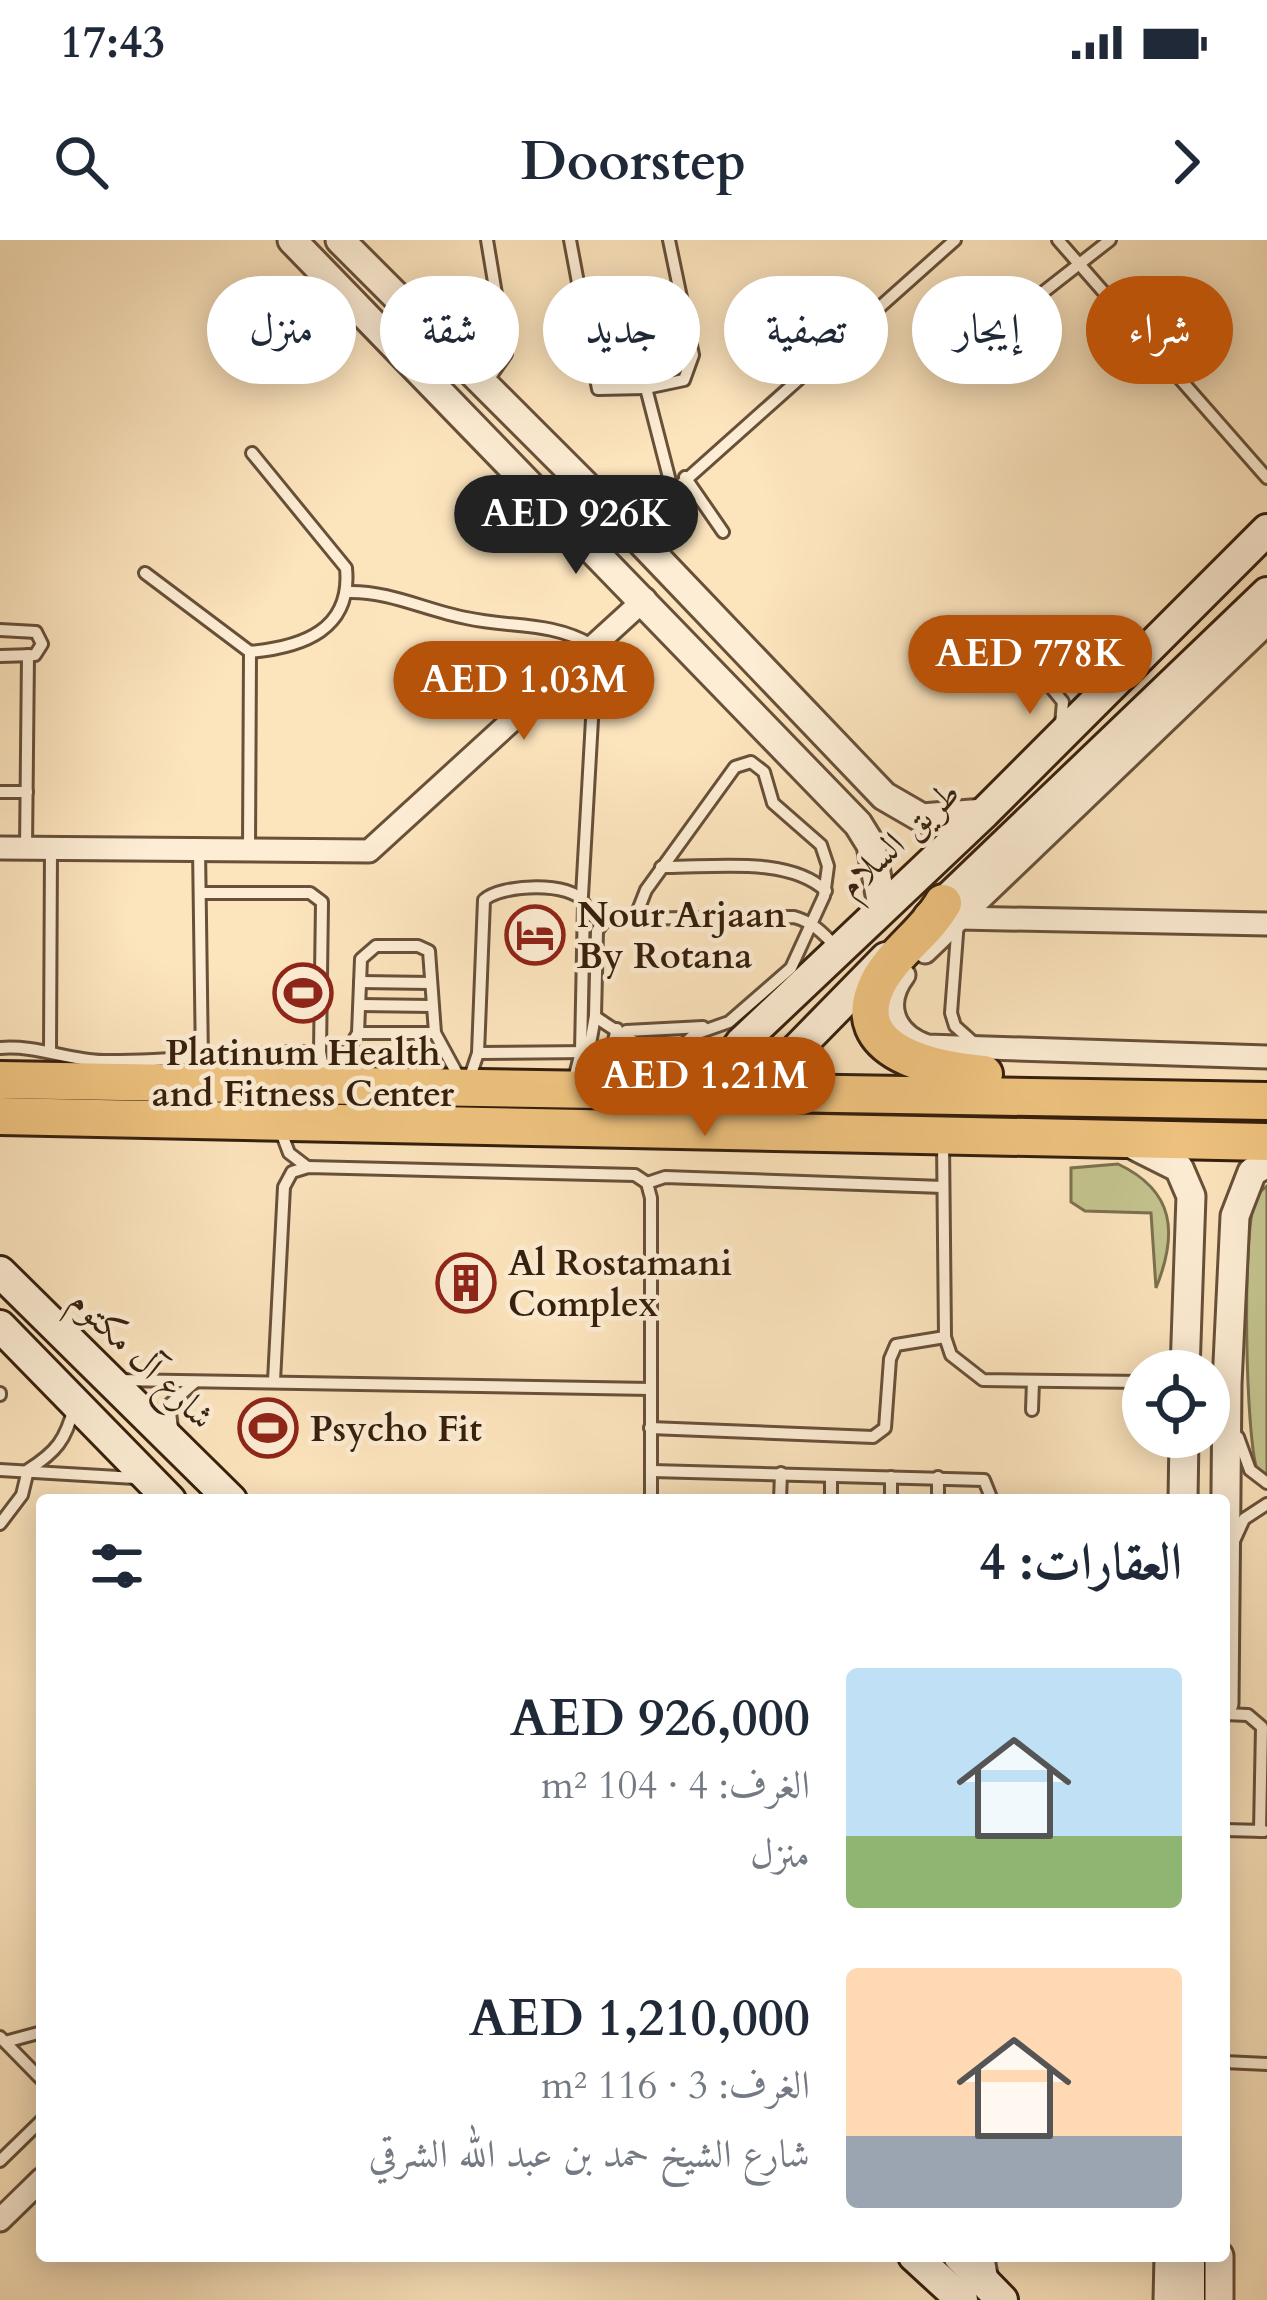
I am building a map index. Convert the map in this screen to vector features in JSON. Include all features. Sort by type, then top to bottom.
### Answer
[{"type":"highway","points":[[951,910],[880,980],[874,997],[877,1028],[893,1050],[935,1070],[1094,1083],[1184,1100]]},
{"type":"highway","points":[[0,1080],[324,1069],[464,1088],[676,1090],[792,1133],[1267,1142]]},
{"type":"highway","points":[[389,1122],[424,1114],[688,1115],[692,1099],[676,1090]]},
{"type":"highway","points":[[6,1118],[389,1122],[1258,1095]]},
{"type":"highway","points":[[792,1133],[777,1120],[786,1106],[1035,1111],[1121,1099]]},
{"type":"main road","name":"طريق السلام","points":[[730,1112],[721,1076],[741,1043],[984,812],[1267,530]]},
{"type":"main road","points":[[730,1112],[1253,627],[1267,593]]},
{"type":"main road","name":"شارع آل مكتوم","points":[[0,1272],[225,1494]]},
{"type":"main road","points":[[0,1326],[163,1492]]},
{"type":"main road","points":[[897,2262],[933,2300]]},
{"type":"main road","points":[[921,2262],[962,2300]]},
{"type":"main road","points":[[965,2262],[998,2296]]},
{"type":"main road","points":[[1171,2262],[1173,2298]]},
{"type":"street","points":[[292,240],[380,331]]},
{"type":"street","points":[[340,240],[380,280]]},
{"type":"street","points":[[431,384],[645,598],[858,824],[871,845],[882,906]]},
{"type":"street","points":[[484,385],[630,530],[779,691],[904,810],[941,819],[984,812]]},
{"type":"street","points":[[0,848],[369,851],[645,598]]},
{"type":"street","points":[[748,706],[762,714],[777,712],[779,691]]},
{"type":"street","points":[[1267,924],[1004,918],[951,910],[896,985],[893,1014],[902,1031],[920,1044],[1267,1058]]},
{"type":"street","points":[[1114,1138],[1167,1157],[1180,1168],[1191,1196],[1186,1350]]},
{"type":"street","points":[[1224,1350],[1235,1216],[1252,1172],[1267,1163]]},
{"type":"street","points":[[1184,1458],[1184,1494]]},
{"type":"street","points":[[1222,1458],[1223,1494]]},
{"type":"street","points":[[0,2220],[36,2185]]},
{"type":"street","points":[[1219,2262],[1219,2300]]},
{"type":"lane","points":[[484,385],[506,354],[487,240]]},
{"type":"lane","points":[[570,240],[598,388],[646,388],[683,380],[693,355],[669,240]]},
{"type":"lane","points":[[630,530],[955,240]]},
{"type":"lane","points":[[1058,240],[1267,478]]},
{"type":"lane","points":[[1062,277],[1110,240]]},
{"type":"lane","points":[[646,388],[672,489]]},
{"type":"lane","points":[[145,573],[250,652],[297,648],[341,612],[348,592],[346,568],[251,453]]},
{"type":"lane","points":[[685,477],[723,532]]},
{"type":"lane","points":[[348,592],[377,592],[472,620],[559,628],[588,648],[594,684],[582,896],[587,1052]]},
{"type":"lane","points":[[0,630],[36,632],[43,644],[28,655],[0,656]]},
{"type":"lane","points":[[1019,648],[1064,702],[1058,736]]},
{"type":"lane","points":[[249,850],[250,652]]},
{"type":"lane","points":[[26,848],[28,655]]},
{"type":"lane","points":[[596,1016],[662,1060],[675,1056],[695,1034],[723,1026],[791,968],[826,891],[828,866],[821,845],[773,803],[764,772],[751,762],[735,767],[661,867],[635,918]]},
{"type":"lane","points":[[0,792],[27,792]]},
{"type":"lane","points":[[50,1050],[51,848]]},
{"type":"lane","points":[[0,1048],[50,1050],[96,1061],[202,1071],[199,848]]},
{"type":"lane","points":[[661,867],[778,869],[806,876],[826,891]]},
{"type":"lane","points":[[464,1088],[478,1052],[484,901],[503,890],[582,896]]},
{"type":"lane","points":[[200,893],[319,897],[324,907],[324,1069],[332,1069],[358,1033],[365,951],[418,946],[429,951],[435,1033],[464,1088]]},
{"type":"lane","points":[[951,910],[951,1013],[962,1035],[982,1047]]},
{"type":"lane","points":[[575,1089],[596,1016],[598,925],[635,918],[794,917],[810,922],[838,949]]},
{"type":"lane","points":[[360,982],[431,982]]},
{"type":"lane","points":[[360,1005],[431,1006]]},
{"type":"lane","points":[[620,1030],[723,1026]]},
{"type":"lane","points":[[620,1030],[611,1064],[633,1090]]},
{"type":"lane","points":[[358,1033],[435,1033]]},
{"type":"lane","points":[[478,1052],[587,1052]]},
{"type":"lane","points":[[280,1119],[283,1143],[308,1167]]},
{"type":"lane","points":[[943,1138],[945,1348],[976,1378],[1122,1382]]},
{"type":"lane","points":[[274,1381],[284,1187],[292,1172],[308,1167],[622,1174],[647,1183],[665,1177],[943,1186]]},
{"type":"lane","points":[[647,1183],[651,1494]]},
{"type":"lane","points":[[650,1428],[873,1437],[885,1428],[890,1359],[896,1345],[945,1337]]},
{"type":"lane","points":[[107,1379],[651,1389]]},
{"type":"lane","points":[[181,1447],[169,1422],[169,1405],[198,1381]]},
{"type":"lane","points":[[1032,1410],[1033,1381]]},
{"type":"lane","points":[[0,1524],[22,1495],[28,1470],[55,1453],[67,1436],[75,1404]]},
{"type":"lane","points":[[1230,1416],[1243,1457],[1267,1483]]},
{"type":"lane","points":[[0,1470],[117,1475],[163,1492]]},
{"type":"lane","points":[[652,1471],[984,1480],[990,1494]]},
{"type":"lane","points":[[780,1494],[781,1473]]},
{"type":"lane","points":[[831,1494],[832,1476]]},
{"type":"lane","points":[[891,1477],[891,1494]]},
{"type":"lane","points":[[938,1477],[938,1494]]},
{"type":"lane","points":[[1230,1564],[1235,1536],[1244,1520],[1267,1504]]},
{"type":"lane","points":[[1230,1714],[1248,1715],[1265,1727],[1264,1831],[1230,1830]]},
{"type":"lane","points":[[3,2040],[36,2033]]},
{"type":"lane","points":[[3,2040],[36,2074]]},
{"type":"lane","points":[[1230,2062],[1267,2064]]},
{"type":"lane","points":[[0,2161],[36,2126]]},
{"type":"lane","points":[[990,2262],[998,2296]]},
{"type":"green space","points":[[1118,1164],[1151,1187],[1167,1216],[1167,1249],[1156,1288],[1151,1213],[1085,1211],[1071,1202],[1071,1168]]},
{"type":"green space","points":[[1267,1186],[1267,1474],[1258,1473],[1254,1453],[1247,1336],[1251,1220],[1256,1198]]},
{"type":"place","name":"Nour Arjaan By Rotana","points":[[535,935]]},
{"type":"place","name":"Platinum Health and Fitness Center","points":[[303,993]]},
{"type":"place","name":"Al Rostamani Complex","points":[[466,1283]]},
{"type":"place","name":"Psycho Fit","points":[[268,1428]]}]
